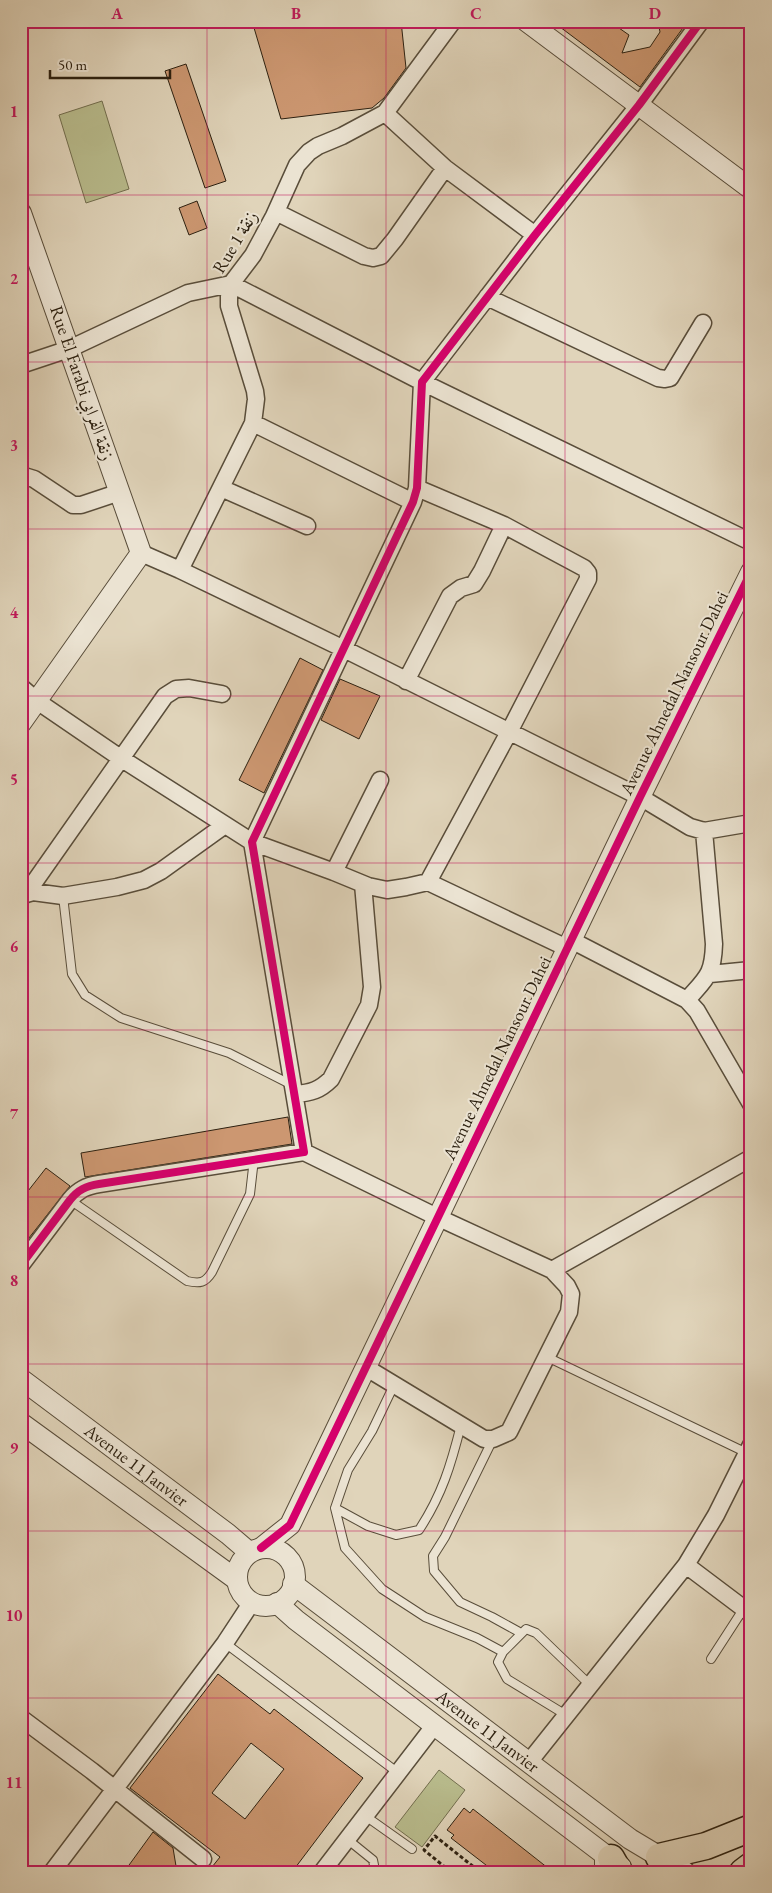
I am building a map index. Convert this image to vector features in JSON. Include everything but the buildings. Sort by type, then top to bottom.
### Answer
[{"type":"highway","points":[[658,1857],[706,1846],[751,1828]]},
{"type":"highway","points":[[743,1872],[751,1866]]},
{"type":"street","name":"Rue 1 زنقة","points":[[180,570],[253,422],[256,399],[255,391],[229,306],[231,284],[252,255],[276,212],[297,166],[309,152],[318,146],[342,136],[385,113],[453,21]]},
{"type":"street","points":[[526,21],[751,188]]},
{"type":"street","points":[[304,1152],[252,842],[415,495],[422,382],[535,235],[639,105],[701,21]]},
{"type":"street","points":[[385,113],[445,168],[535,235]]},
{"type":"street","points":[[276,212],[364,256],[377,258],[381,256],[395,239],[445,168]]},
{"type":"street","name":"Rue El Farabi زنقة الفرابي","points":[[21,213],[27,244],[69,349],[140,553]]},
{"type":"street","points":[[21,365],[69,349],[188,293],[231,284],[422,382],[751,542]]},
{"type":"street","points":[[487,297],[658,378],[665,379],[670,378],[704,323]]},
{"type":"street","points":[[253,422],[415,495],[504,526],[584,568],[588,573],[588,579],[509,732],[428,882]]},
{"type":"street","points":[[21,475],[34,479],[73,505],[81,505],[120,492]]},
{"type":"street","points":[[221,488],[307,526]]},
{"type":"street","points":[[406,681],[450,596],[461,588],[474,584],[504,526]]},
{"type":"street","points":[[21,722],[140,553],[180,570],[344,649],[640,797],[690,827],[704,831],[751,823]]},
{"type":"street","name":"Avenue Ahnedal Nansour Dahei","points":[[292,1564],[290,1525],[640,797],[751,572]]},
{"type":"street","points":[[21,687],[37,701],[122,759],[252,842],[363,884],[387,890],[406,888],[428,882],[569,944],[687,1000],[697,1011],[751,1104]]},
{"type":"street","points":[[23,895],[122,759],[165,696],[176,689],[189,688],[222,694]]},
{"type":"street","points":[[334,872],[380,780]]},
{"type":"street","points":[[23,895],[34,892],[63,896],[117,887],[144,880],[175,862],[226,825]]},
{"type":"street","points":[[687,1000],[710,974],[714,958],[704,831]]},
{"type":"street","points":[[294,1090],[310,1093],[322,1088],[331,1078],[369,1005],[372,987],[363,884]]},
{"type":"street","points":[[710,974],[751,970]]},
{"type":"street","points":[[21,1264],[77,1192],[98,1184],[304,1152],[437,1217],[552,1270],[566,1286],[571,1300],[569,1312],[509,1432],[493,1439],[484,1439],[365,1367]]},
{"type":"street","points":[[552,1270],[751,1158]]},
{"type":"street","name":"Avenue 11 Janvier","points":[[21,1379],[228,1534],[255,1550]]},
{"type":"street","name":"Avenue 11 Janvier","points":[[21,1423],[237,1580]]},
{"type":"street","points":[[529,1762],[686,1565],[716,1515],[749,1449]]},
{"type":"street","name":"Avenue Ahnedal Nansour Dahei","points":[[255,1550],[290,1525]]},
{"type":"street","points":[[271,1548],[279,1551],[287,1556],[292,1564],[293,1584],[288,1596],[278,1603],[264,1606],[252,1602],[239,1589],[237,1580],[239,1564],[255,1550],[271,1548]]},
{"type":"street","points":[[686,1565],[747,1611]]},
{"type":"street","name":"Avenue 11 Janvier","points":[[293,1584],[630,1839],[685,1872]]},
{"type":"street","points":[[52,1872],[225,1643],[252,1602]]},
{"type":"street","name":"Avenue 11 Janvier","points":[[278,1603],[296,1620],[612,1865]]},
{"type":"street","points":[[21,1718],[203,1859]]},
{"type":"street","points":[[322,1872],[434,1726]]},
{"type":"lane","points":[[63,896],[72,974],[85,995],[122,1018],[229,1053],[294,1090]]},
{"type":"lane","points":[[70,1200],[187,1281],[200,1284],[207,1280],[212,1272],[250,1194],[254,1160]]},
{"type":"lane","points":[[547,1357],[749,1449]]},
{"type":"lane","points":[[394,1385],[372,1431],[348,1470],[335,1508],[345,1548],[382,1589],[425,1617],[477,1638],[503,1652]]},
{"type":"lane","points":[[335,1508],[368,1526],[396,1535],[419,1530],[434,1507],[448,1471],[461,1425]]},
{"type":"lane","points":[[493,1439],[445,1537],[433,1556],[434,1571],[460,1602],[521,1633]]},
{"type":"lane","points":[[711,1659],[747,1611]]},
{"type":"lane","points":[[566,1715],[507,1679],[498,1662],[503,1652],[526,1630],[536,1633],[590,1685]]},
{"type":"lane","points":[[225,1643],[398,1772]]},
{"type":"lane","points":[[364,1815],[412,1849]]},
{"type":"lane","points":[[347,1839],[373,1860],[372,1872]]},
{"type":"path","points":[[451,1872],[424,1850],[435,1836],[480,1872]]},
{"type":"green space","points":[[102,101],[129,189],[86,203],[59,115]]},
{"type":"green space","points":[[439,1770],[465,1790],[422,1847],[395,1827]]},
{"type":"cycle path","points":[[21,1265],[70,1200],[86,1187],[304,1152],[252,842],[413,502],[417,488],[422,382],[535,235],[639,105],[701,21]]},
{"type":"cycle path","points":[[261,1548],[290,1525],[640,797],[751,572]]}]
